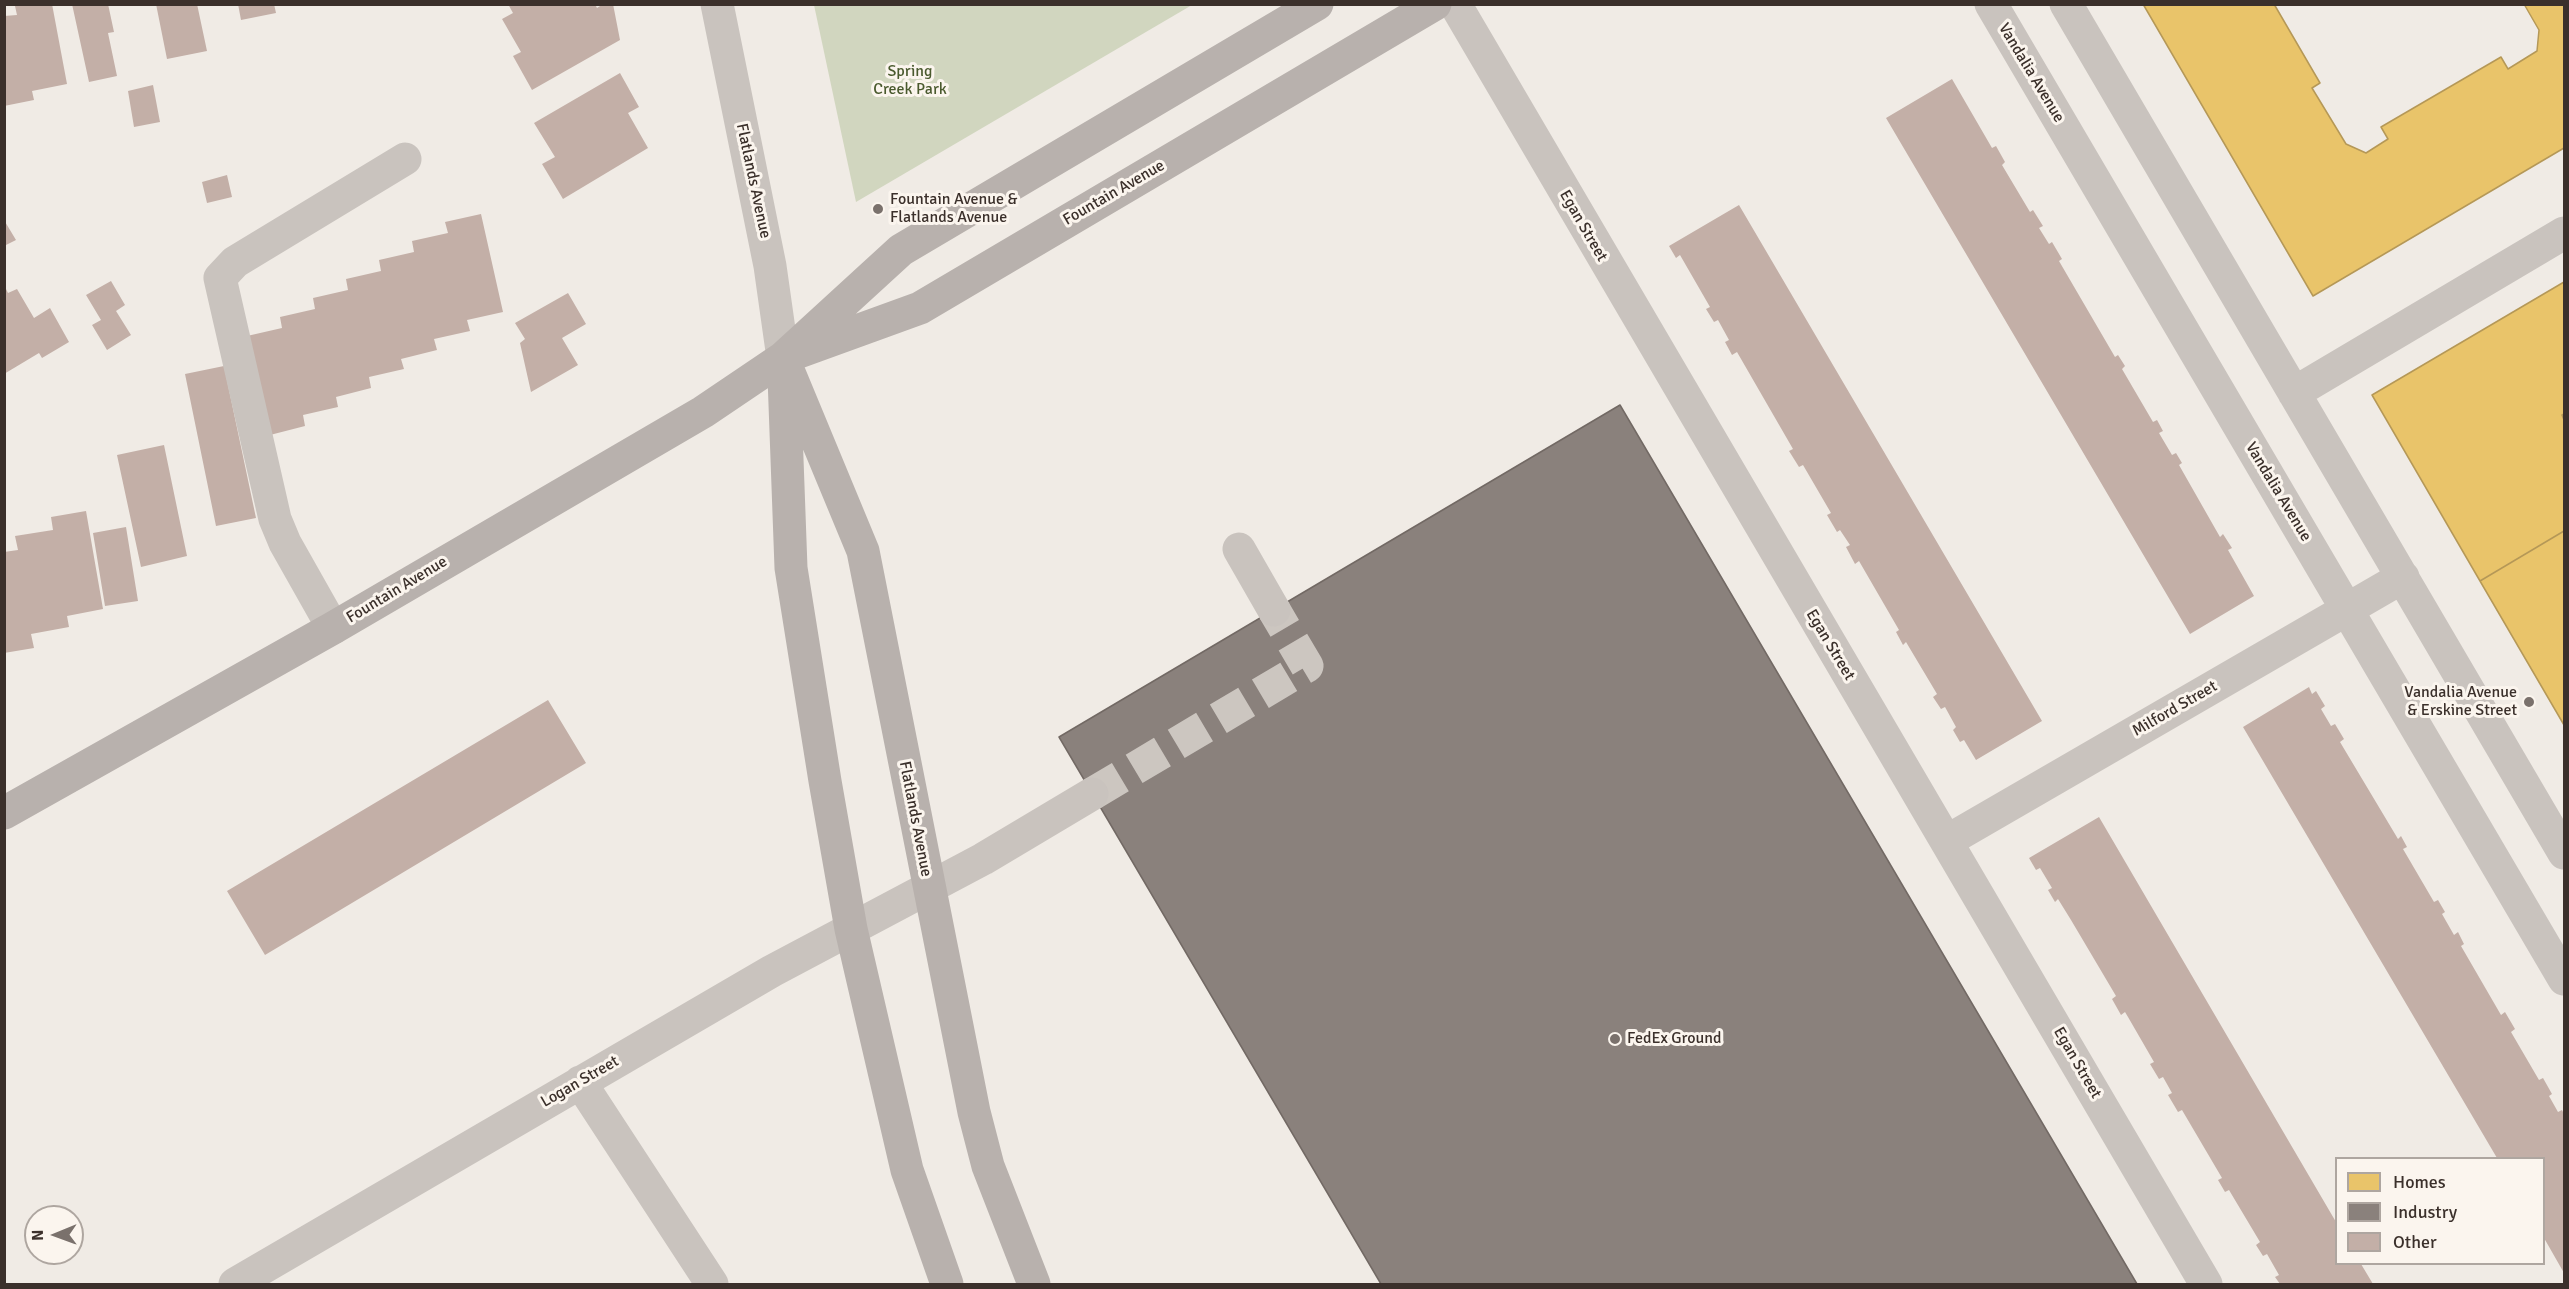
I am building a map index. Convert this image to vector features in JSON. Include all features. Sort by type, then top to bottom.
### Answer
[{"type":"main road","name":"Fountain Avenue","points":[[4,813],[333,628],[703,411],[783,358],[901,250],[1317,4]]},
{"type":"main road","name":"Fountain Avenue","points":[[783,358],[920,308],[1435,4]]},
{"type":"main road","name":"Flatlands Avenue","points":[[783,358],[862,551],[977,1123],[1002,1204],[1034,1284]]},
{"type":"main road","name":"Flatlands Avenue","points":[[783,358],[791,568],[851,929],[907,1170],[947,1284]]},
{"type":"street","name":"Flatlands Avenue","points":[[717,4],[770,266],[783,358]]},
{"type":"street","name":"Egan Street","points":[[1455,4],[2206,1284]]},
{"type":"street","name":"Vandalia Avenue","points":[[1991,4],[2565,979]]},
{"type":"street","points":[[2066,4],[2565,853]]},
{"type":"street","points":[[333,628],[285,543],[275,519],[220,278],[235,262],[405,159]]},
{"type":"street","points":[[2294,393],[2565,233]]},
{"type":"street","points":[[1239,549],[1274,610]]},
{"type":"street","name":"Milford Street","points":[[1947,841],[2403,577]]},
{"type":"street","name":"Logan Street","points":[[235,1284],[772,971],[983,859],[1092,794]]},
{"type":"street","points":[[580,1082],[712,1284]]},
{"type":"green space","name":"Spring Creek Park","points":[[814,4],[1192,5],[856,202]]},
{"type":"building: Homes","points":[[2143,4],[2274,4],[2320,83],[2312,88],[2346,144],[2366,153],[2388,139],[2381,127],[2501,57],[2508,69],[2537,51],[2539,30],[2524,4],[2564,4],[2564,148],[2313,296]]},
{"type":"building: Homes","points":[[2564,282],[2564,414],[2562,415],[2564,420],[2564,531],[2480,581],[2372,395]]},
{"type":"building: Homes","points":[[2564,531],[2564,725],[2480,581]]},
{"type":"building: Industry","name":"FedEx Ground","points":[[1620,405],[2137,1284],[1381,1284],[1059,737]]},
{"type":"building: Other","points":[[52,4],[67,84],[32,91],[34,100],[4,106],[4,16],[17,15],[15,6]]},
{"type":"building: Other","points":[[72,4],[108,4],[114,32],[108,33],[117,76],[89,82]]},
{"type":"building: Other","points":[[156,4],[197,4],[207,51],[167,59]]},
{"type":"building: Other","points":[[238,4],[274,4],[276,13],[241,20]]},
{"type":"building: Other","points":[[508,4],[595,4],[597,8],[603,4],[613,4],[620,40],[532,90],[513,56],[521,52],[502,19],[513,13]]},
{"type":"building: Other","points":[[620,73],[639,107],[628,113],[648,148],[563,199],[542,164],[555,157],[534,123]]},
{"type":"building: Other","points":[[1952,79],[1992,148],[1996,146],[2005,162],[2002,165],[2030,212],[2033,210],[2043,226],[2039,228],[2049,244],[2052,242],[2062,259],[2059,261],[2115,357],[2118,355],[2125,366],[2122,369],[2153,422],[2157,420],[2163,431],[2159,433],[2172,455],[2176,453],[2182,463],[2179,465],[2220,537],[2223,534],[2232,548],[2228,550],[2254,596],[2190,634],[1886,118]]},
{"type":"building: Other","points":[[153,85],[160,122],[134,127],[128,91]]},
{"type":"building: Other","points":[[227,175],[232,197],[207,203],[202,182]]},
{"type":"building: Other","points":[[1739,205],[2042,721],[1976,760],[1964,740],[1960,742],[1953,730],[1956,727],[1945,707],[1941,709],[1933,697],[1937,694],[1906,642],[1903,645],[1896,632],[1899,630],[1859,561],[1855,564],[1846,547],[1850,545],[1840,530],[1837,532],[1827,515],[1831,513],[1803,465],[1799,467],[1789,451],[1793,449],[1737,352],[1732,355],[1725,342],[1729,340],[1718,320],[1714,322],[1706,309],[1710,307],[1680,255],[1676,258],[1669,246]]},
{"type":"building: Other","points":[[481,214],[503,312],[467,320],[470,331],[434,339],[437,350],[401,359],[404,369],[369,377],[371,388],[336,397],[338,407],[303,415],[305,426],[270,435],[247,336],[282,328],[280,317],[315,309],[313,298],[348,290],[346,279],[381,271],[379,260],[414,252],[412,241],[448,233],[445,222]]},
{"type":"building: Other","points":[[4,220],[16,240],[4,246]]},
{"type":"building: Other","points":[[111,281],[125,305],[116,311],[131,335],[107,350],[92,325],[101,320],[86,295]]},
{"type":"building: Other","points":[[6,289],[8,293],[17,289],[34,318],[50,308],[69,342],[42,358],[39,353],[4,374],[4,290]]},
{"type":"building: Other","points":[[568,293],[586,324],[562,338],[578,365],[531,392],[520,343],[525,339],[515,323]]},
{"type":"building: Other","points":[[224,366],[256,518],[216,526],[185,374]]},
{"type":"building: Other","points":[[164,445],[187,556],[141,567],[117,455]]},
{"type":"building: Other","points":[[86,511],[103,609],[67,616],[69,627],[31,634],[34,648],[4,653],[4,552],[18,550],[15,536],[53,530],[51,517]]},
{"type":"building: Other","points":[[126,527],[138,601],[105,606],[93,533]]},
{"type":"building: Other","points":[[2309,687],[2312,694],[2316,691],[2325,706],[2321,709],[2331,726],[2335,724],[2344,739],[2340,742],[2398,839],[2401,836],[2407,847],[2403,849],[2434,902],[2438,900],[2445,912],[2442,914],[2454,935],[2458,932],[2464,944],[2461,946],[2501,1015],[2505,1012],[2515,1029],[2511,1032],[2539,1080],[2543,1078],[2558,1112],[2562,1110],[2564,1114],[2564,1273],[2545,1240],[2545,1157],[2496,1157],[2243,727]]},
{"type":"building: Other","points":[[548,700],[586,763],[265,955],[227,891]]},
{"type":"building: Other","points":[[2099,817],[2335,1220],[2335,1265],[2362,1265],[2373,1284],[2280,1284],[2275,1277],[2279,1275],[2267,1254],[2263,1256],[2256,1245],[2260,1242],[2229,1190],[2225,1192],[2218,1180],[2222,1178],[2182,1110],[2178,1112],[2168,1095],[2172,1093],[2163,1077],[2159,1079],[2150,1064],[2154,1062],[2128,1017],[2125,1012],[2121,1015],[2112,999],[2116,996],[2058,899],[2055,902],[2048,890],[2052,888],[2040,868],[2036,870],[2029,858]]},
{"type":"tunnel","points":[[1092,794],[1307,666],[1274,610]]},
{"type":"place","name":"Fountain Avenue & Flatlands Avenue","points":[[878,209]]},
{"type":"place","name":"Vandalia Avenue & Erskine Street","points":[[2529,702]]},
{"type":"place","name":"FedEx Ground","points":[[1615,1039]]}]
